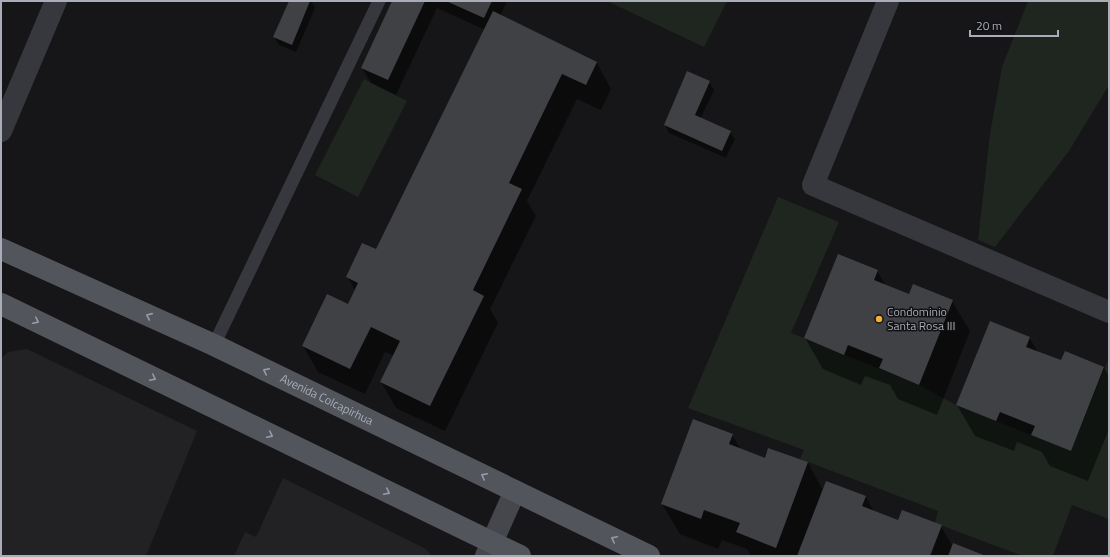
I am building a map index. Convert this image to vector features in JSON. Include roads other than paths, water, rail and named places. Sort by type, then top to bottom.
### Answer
[{"type":"main road","name":"Avenida Colcapirhua","points":[[1,249],[214,345],[649,556]]},
{"type":"main road","points":[[1,304],[489,549],[520,556]]},
{"type":"main road","points":[[489,549],[515,491]]},
{"type":"street","points":[[1,131],[56,1]]},
{"type":"street","points":[[888,1],[813,185],[1109,312]]},
{"type":"lane","points":[[214,345],[379,1]]},
{"type":"place","name":"Condominio Santa Rosa III","points":[[879,319]]}]
